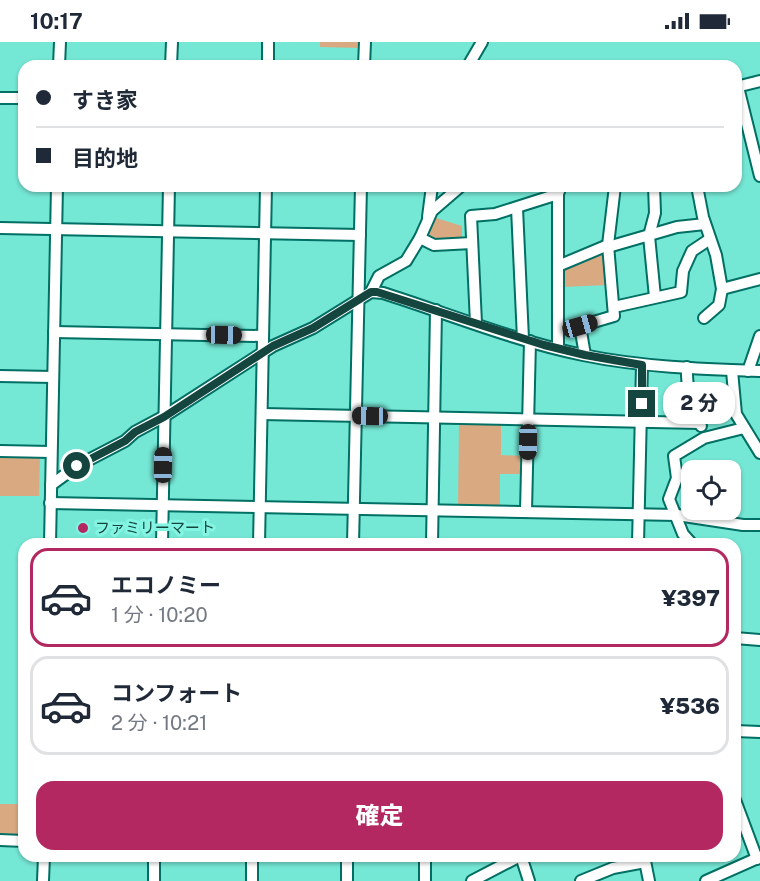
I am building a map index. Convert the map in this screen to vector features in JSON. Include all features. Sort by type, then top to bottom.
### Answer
[{"type":"street","points":[[59,60],[60,42]]},
{"type":"street","points":[[171,60],[172,42]]},
{"type":"street","points":[[268,42],[268,60]]},
{"type":"street","points":[[364,60],[365,42]]},
{"type":"street","points":[[472,60],[482,42]]},
{"type":"street","points":[[742,86],[760,81]]},
{"type":"street","points":[[0,98],[18,98]]},
{"type":"street","points":[[742,106],[760,176]]},
{"type":"street","points":[[50,538],[57,192]]},
{"type":"street","points":[[162,538],[169,192]]},
{"type":"street","points":[[258,538],[266,192]]},
{"type":"street","points":[[353,538],[362,192]]},
{"type":"street","points":[[428,220],[431,192]]},
{"type":"street","points":[[51,485],[77,466],[102,454],[125,441],[135,432],[164,417],[273,346],[313,328],[359,302],[371,292],[379,276],[406,261],[420,238],[432,211],[454,192]]},
{"type":"street","points":[[476,323],[471,216],[495,214],[517,208],[555,192]]},
{"type":"street","points":[[558,349],[560,192]]},
{"type":"street","points":[[585,355],[580,326],[614,316],[608,246],[614,192]]},
{"type":"street","points":[[654,192],[655,213],[649,236],[655,297]]},
{"type":"street","points":[[698,192],[705,224],[716,255],[722,289],[719,305],[704,318]]},
{"type":"street","points":[[517,208],[529,420],[526,511]]},
{"type":"street","points":[[558,266],[608,246],[677,227],[705,224]]},
{"type":"street","points":[[0,228],[360,235]]},
{"type":"street","points":[[420,238],[434,245],[472,243]]},
{"type":"street","points":[[614,307],[681,292],[683,272],[692,251],[711,239]]},
{"type":"street","points":[[722,289],[760,279]]},
{"type":"street","points":[[371,292],[383,292],[526,340],[585,355],[642,365],[760,371]]},
{"type":"street","points":[[432,538],[436,310]]},
{"type":"street","points":[[54,332],[262,336]]},
{"type":"street","points":[[748,371],[760,336]]},
{"type":"street","points":[[638,538],[642,365]]},
{"type":"street","points":[[687,367],[687,390],[704,438]]},
{"type":"street","points":[[732,371],[736,414],[760,453]]},
{"type":"street","points":[[0,376],[53,377]]},
{"type":"street","points":[[262,414],[700,423]]},
{"type":"street","points":[[687,538],[669,500],[676,478],[674,456],[704,438],[744,428]]},
{"type":"street","points":[[0,450],[51,452]]},
{"type":"street","points":[[50,503],[677,515],[743,525],[760,525]]},
{"type":"street","points":[[741,638],[760,640]]},
{"type":"street","points":[[741,731],[760,732]]},
{"type":"street","points":[[706,881],[758,858],[741,815]]},
{"type":"street","points":[[0,840],[18,841]]},
{"type":"street","points":[[43,881],[44,862]]},
{"type":"street","points":[[154,862],[154,881]]},
{"type":"street","points":[[252,862],[252,881]]},
{"type":"street","points":[[347,862],[347,881]]},
{"type":"street","points":[[425,862],[425,881]]},
{"type":"street","points":[[472,881],[509,862]]},
{"type":"street","points":[[523,862],[529,881]]},
{"type":"street","points":[[580,881],[634,862]]},
{"type":"street","points":[[645,862],[649,881]]},
{"type":"shaded area","points":[[320,42],[361,42],[361,48],[320,47]]},
{"type":"shaded area","points":[[433,217],[462,226],[462,239],[433,239],[427,234]]},
{"type":"shaded area","points":[[606,250],[609,285],[562,287],[561,270]]},
{"type":"shaded area","points":[[459,420],[501,421],[501,455],[525,456],[524,474],[500,474],[500,509],[458,507]]},
{"type":"shaded area","points":[[0,454],[40,455],[39,496],[0,496]]},
{"type":"shaded area","points":[[0,804],[18,804],[18,838],[0,838]]},
{"type":"place","name":"ファミリーマート","points":[[83,528]]},
{"type":"route","points":[[77,466],[125,441],[149,423],[164,417],[273,346],[313,328],[359,302],[371,292],[383,292],[544,345],[642,365],[642,404]]}]
